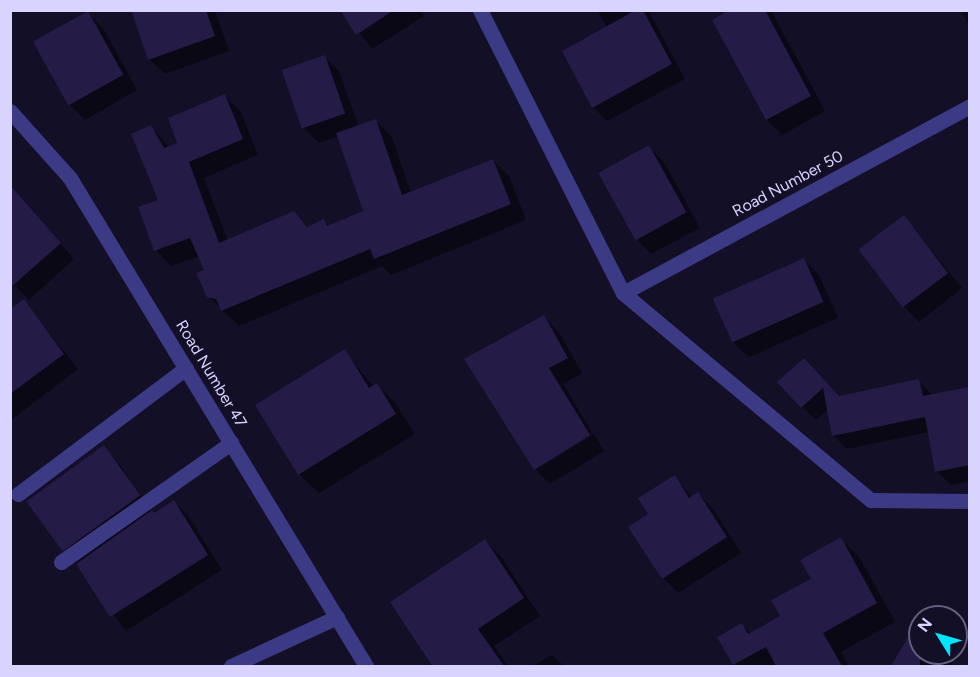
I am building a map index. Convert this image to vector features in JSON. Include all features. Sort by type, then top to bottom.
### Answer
[{"type":"street","points":[[480,10],[623,293],[871,500],[969,501]]},
{"type":"street","name":"Road Number 50","points":[[623,293],[969,106]]},
{"type":"street","name":"Road Number 47","points":[[10,111],[70,178],[366,666]]},
{"type":"street","points":[[18,494],[186,368]]},
{"type":"street","points":[[61,562],[231,443]]},
{"type":"street","points":[[231,666],[337,617]]},
{"type":"building","points":[[131,10],[206,10],[215,36],[148,60]]},
{"type":"building","points":[[340,10],[394,10],[356,35]]},
{"type":"building","points":[[636,10],[643,10],[672,64],[592,108],[562,51]]},
{"type":"building","points":[[729,10],[765,10],[811,96],[766,120],[712,20]]},
{"type":"building","points":[[88,11],[123,75],[68,105],[33,42]]},
{"type":"building","points":[[325,55],[345,114],[302,129],[282,70]]},
{"type":"building","points":[[225,94],[243,139],[189,162],[219,243],[294,211],[307,227],[324,219],[327,226],[363,211],[336,133],[376,119],[402,195],[493,159],[511,204],[374,259],[370,249],[221,311],[216,299],[207,297],[196,273],[204,270],[190,238],[154,251],[138,207],[158,200],[131,134],[151,125],[164,148],[177,143],[168,118]]},
{"type":"building","points":[[649,145],[686,212],[636,240],[598,173]]},
{"type":"building","points":[[10,185],[61,243],[10,288]]},
{"type":"building","points":[[904,215],[948,273],[902,308],[858,249]]},
{"type":"building","points":[[804,258],[824,302],[732,343],[713,299]]},
{"type":"building","points":[[24,299],[64,354],[10,394],[10,309]]},
{"type":"building","points":[[544,315],[568,358],[549,368],[590,435],[534,470],[464,359]]},
{"type":"building","points":[[345,349],[369,388],[377,383],[396,414],[298,475],[255,405]]},
{"type":"building","points":[[804,358],[839,396],[919,379],[923,396],[969,387],[969,465],[935,472],[925,417],[832,436],[823,388],[801,408],[777,382]]},
{"type":"building","points":[[104,445],[140,495],[63,552],[26,501]]},
{"type":"building","points":[[675,475],[689,498],[698,492],[727,537],[662,579],[628,527],[648,514],[638,498]]},
{"type":"building","points":[[174,500],[208,555],[110,617],[76,564],[152,510],[154,513]]},
{"type":"building","points":[[841,537],[877,603],[823,633],[842,666],[776,666],[766,647],[733,665],[717,637],[742,623],[748,634],[780,616],[771,600],[811,579],[800,560]]},
{"type":"building","points":[[485,539],[524,598],[478,629],[504,666],[432,666],[390,602]]},
{"type":"building","points":[[908,637],[908,665],[920,666],[891,666]]}]
